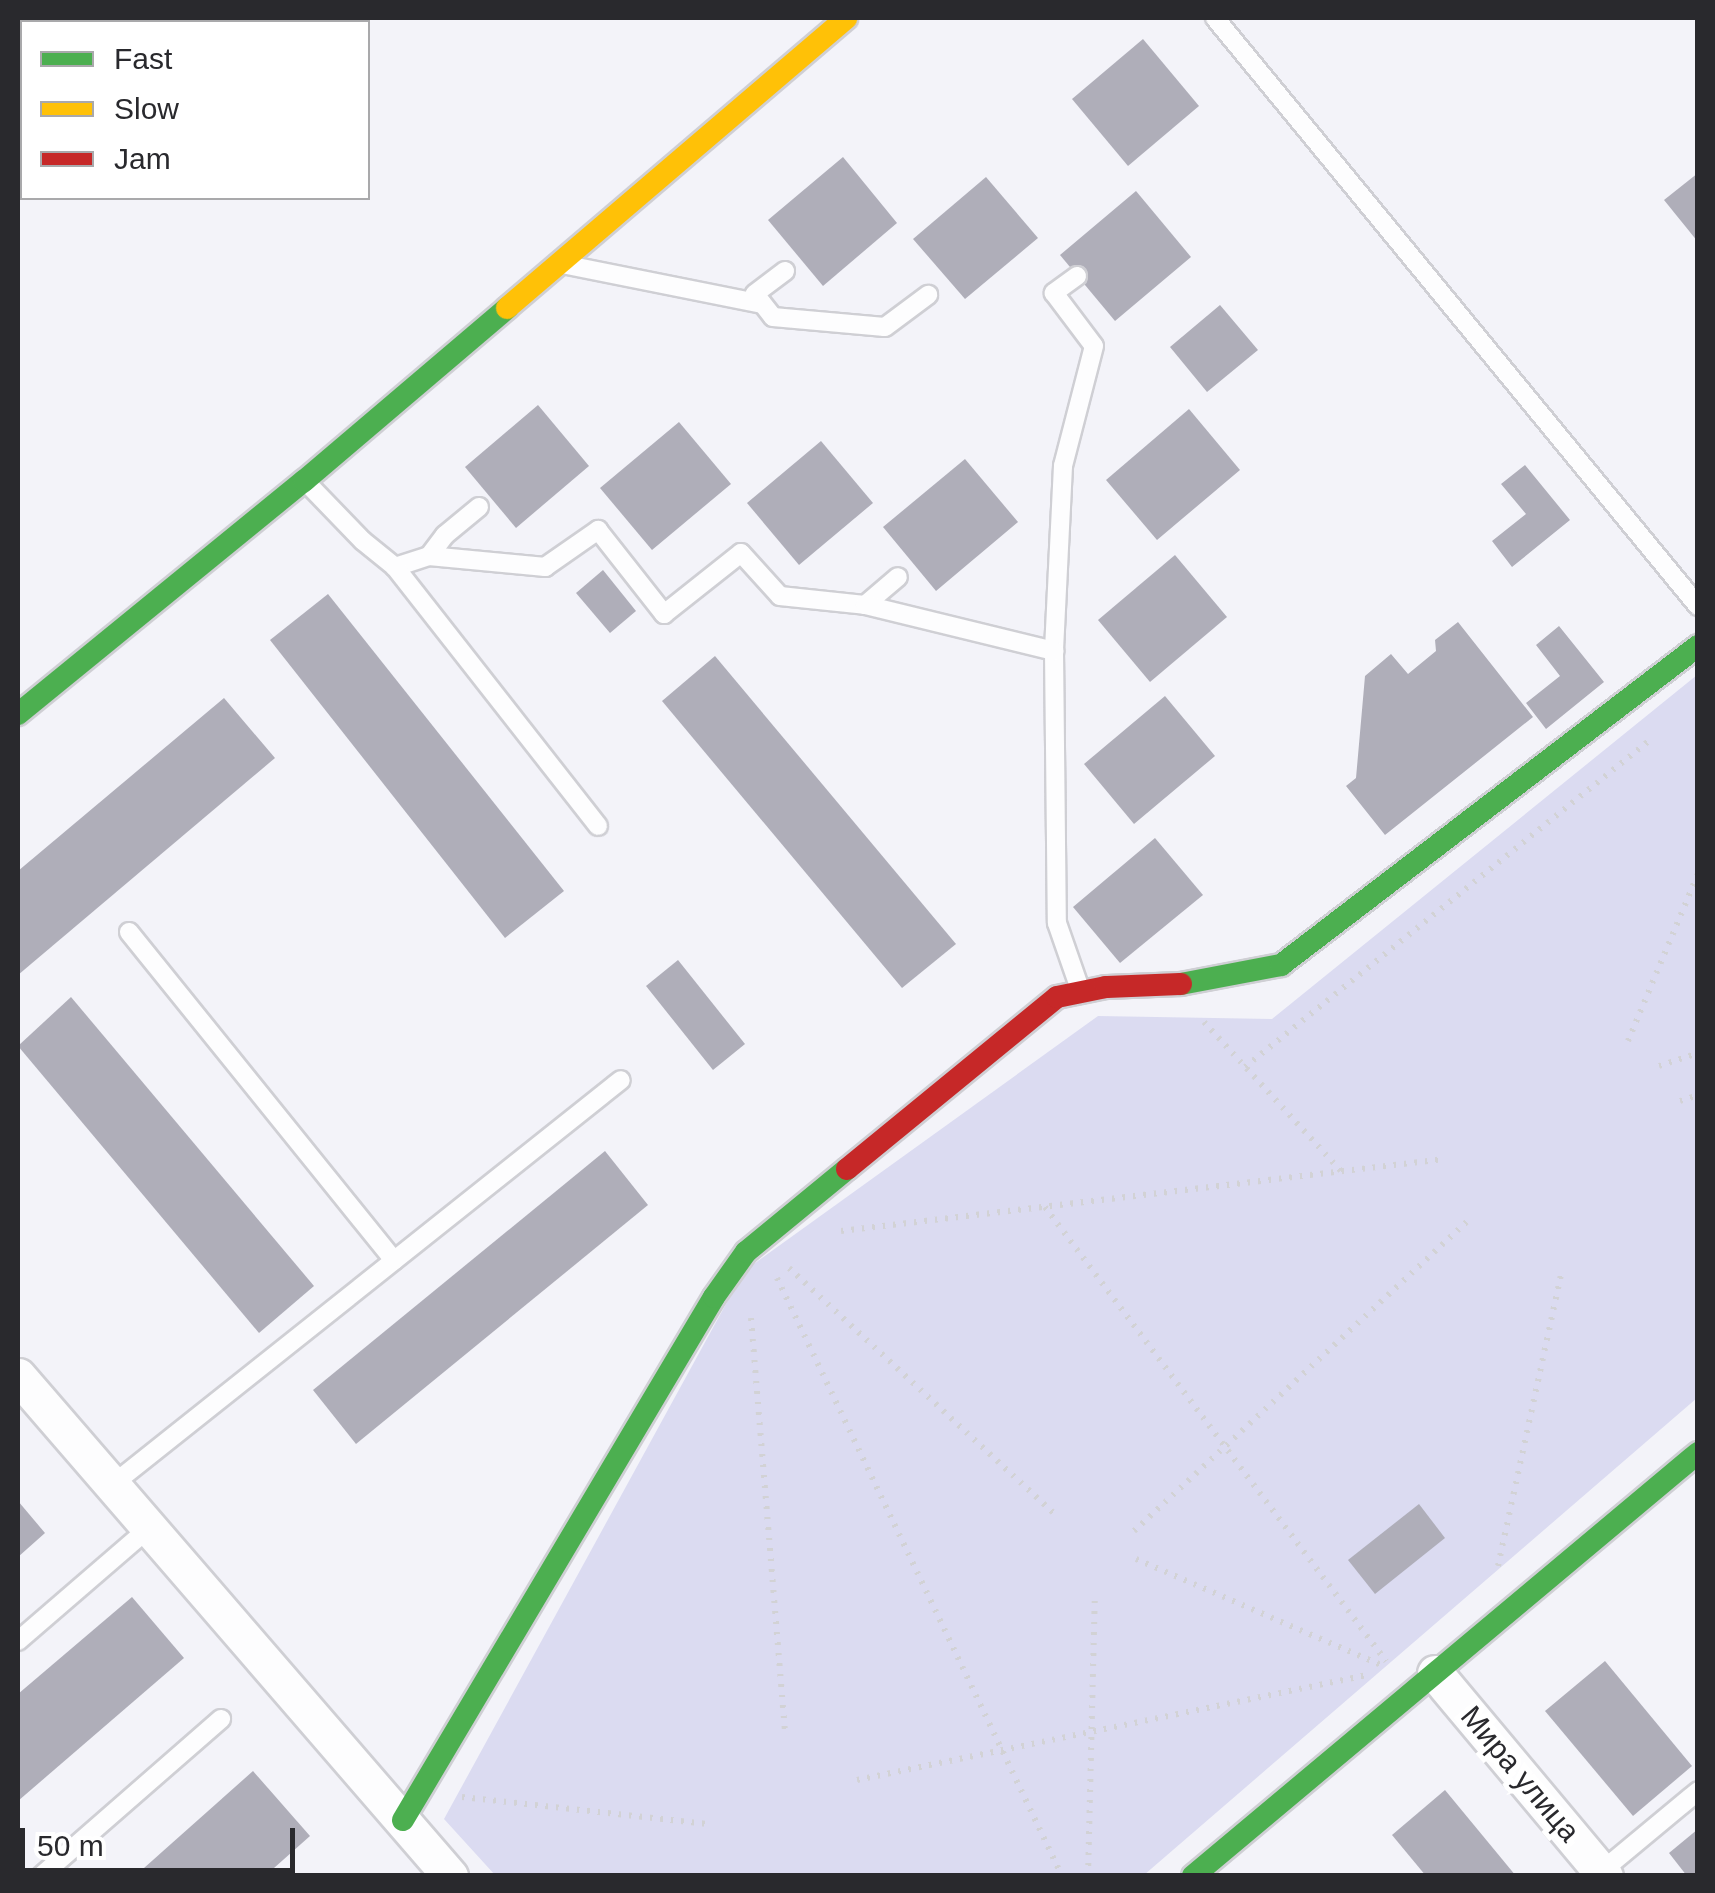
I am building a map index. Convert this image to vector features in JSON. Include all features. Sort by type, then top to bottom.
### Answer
[{"type":"street","points":[[18,714],[304,481],[846,18]]},
{"type":"street","points":[[412,1806],[714,1297],[759,1240],[1056,998],[1106,987],[1171,986],[1281,965],[1698,646]]},
{"type":"street","points":[[18,1376],[150,1528],[412,1806],[450,1876]]},
{"type":"street","points":[[1193,1876],[1698,1453]]},
{"type":"street","name":"Мира улица","points":[[1435,1672],[1601,1874]]},
{"type":"lane","points":[[1215,18],[1698,606]]},
{"type":"lane","points":[[561,264],[762,304]]},
{"type":"lane","points":[[785,271],[755,294],[772,317],[885,327],[928,295]]},
{"type":"lane","points":[[1076,276],[1054,293],[1094,346],[1063,466],[1054,651],[1057,924],[1081,992]]},
{"type":"lane","points":[[304,481],[363,541],[395,566],[598,826]]},
{"type":"lane","points":[[430,556],[445,535],[479,507]]},
{"type":"lane","points":[[395,566],[430,556],[545,567],[598,530],[664,614],[741,554],[780,596],[865,605],[1054,651]]},
{"type":"lane","points":[[865,605],[898,576]]},
{"type":"lane","points":[[129,932],[394,1260]]},
{"type":"lane","points":[[112,1485],[621,1080]]},
{"type":"lane","points":[[18,1641],[150,1528]]},
{"type":"lane","points":[[41,1876],[221,1719]]},
{"type":"lane","points":[[1601,1874],[1698,1792]]},
{"type":"path","points":[[1245,1066],[1652,738]]},
{"type":"path","points":[[1628,1040],[1698,874]]},
{"type":"path","points":[[1171,986],[1342,1172]]},
{"type":"path","points":[[1659,1066],[1698,1053]]},
{"type":"path","points":[[1680,1101],[1698,1095]]},
{"type":"path","points":[[835,1231],[1445,1159]]},
{"type":"path","points":[[1044,1206],[1393,1670]]},
{"type":"path","points":[[1134,1531],[1470,1219]]},
{"type":"path","points":[[759,1240],[1057,1516]]},
{"type":"path","points":[[759,1240],[1062,1876]]},
{"type":"path","points":[[1494,1586],[1562,1268]]},
{"type":"path","points":[[750,1309],[785,1732]]},
{"type":"path","points":[[1136,1559],[1393,1670]]},
{"type":"path","points":[[1088,1876],[1095,1595]]},
{"type":"path","points":[[857,1780],[1393,1670]]},
{"type":"path","points":[[412,1806],[708,1824]]},
{"type":"shaded area","points":[[1697,675],[1697,1398],[1144,1875],[495,1875],[444,1819],[744,1271],[1098,1016],[1272,1019]]},
{"type":"building","points":[[1143,39],[1199,106],[1128,166],[1072,99]]},
{"type":"building","points":[[843,157],[897,223],[823,286],[768,220]]},
{"type":"building","points":[[1698,173],[1698,242],[1664,200]]},
{"type":"building","points":[[986,177],[1038,238],[965,299],[913,239]]},
{"type":"building","points":[[1136,191],[1191,257],[1115,321],[1060,255]]},
{"type":"building","points":[[1220,305],[1258,350],[1207,392],[1170,347]]},
{"type":"building","points":[[538,405],[589,466],[516,528],[465,467]]},
{"type":"building","points":[[1189,409],[1240,470],[1157,540],[1106,480]]},
{"type":"building","points":[[679,422],[731,484],[652,550],[600,488]]},
{"type":"building","points":[[821,441],[873,503],[799,565],[747,503]]},
{"type":"building","points":[[965,459],[1018,522],[936,591],[883,527]]},
{"type":"building","points":[[1525,465],[1570,520],[1512,567],[1492,541],[1526,514],[1501,484]]},
{"type":"building","points":[[1175,555],[1227,617],[1150,682],[1098,620]]},
{"type":"building","points":[[603,570],[636,611],[610,633],[576,593]]},
{"type":"building","points":[[328,594],[564,891],[505,938],[270,640]]},
{"type":"building","points":[[1458,622],[1533,717],[1385,835],[1346,786],[1356,778],[1365,676],[1391,654],[1408,674],[1436,651],[1435,640]]},
{"type":"building","points":[[1559,626],[1604,682],[1546,729],[1526,703],[1560,676],[1536,645]]},
{"type":"building","points":[[715,656],[956,944],[902,988],[662,701]]},
{"type":"building","points":[[1165,696],[1215,756],[1134,824],[1084,764]]},
{"type":"building","points":[[224,698],[275,758],[18,975],[18,871]]},
{"type":"building","points":[[1155,838],[1203,895],[1120,963],[1073,907]]},
{"type":"building","points":[[678,960],[745,1044],[713,1070],[646,986]]},
{"type":"building","points":[[71,997],[314,1286],[259,1333],[18,1046]]},
{"type":"building","points":[[605,1151],[648,1205],[356,1444],[313,1390]]},
{"type":"building","points":[[18,1501],[45,1533],[18,1557]]},
{"type":"building","points":[[1419,1504],[1445,1538],[1375,1594],[1348,1560]]},
{"type":"building","points":[[132,1597],[184,1658],[18,1801],[18,1694]]},
{"type":"building","points":[[1605,1661],[1692,1766],[1633,1816],[1545,1711]]},
{"type":"building","points":[[253,1771],[310,1836],[265,1876],[135,1876]]},
{"type":"building","points":[[1445,1790],[1516,1876],[1426,1876],[1392,1835]]},
{"type":"building","points":[[1698,1829],[1698,1876],[1687,1876],[1669,1853]]},
{"type":"traffic: fast","points":[[18,714],[304,481],[507,308]]},
{"type":"traffic: fast","points":[[1181,984],[1281,965],[1698,646]]},
{"type":"traffic: fast","points":[[403,1820],[714,1297],[746,1252],[847,1169]]},
{"type":"traffic: fast","points":[[1193,1876],[1698,1453]]},
{"type":"traffic: slow","points":[[507,308],[846,18]]},
{"type":"traffic: jam","points":[[847,1169],[1057,997],[1106,987],[1181,984]]}]
